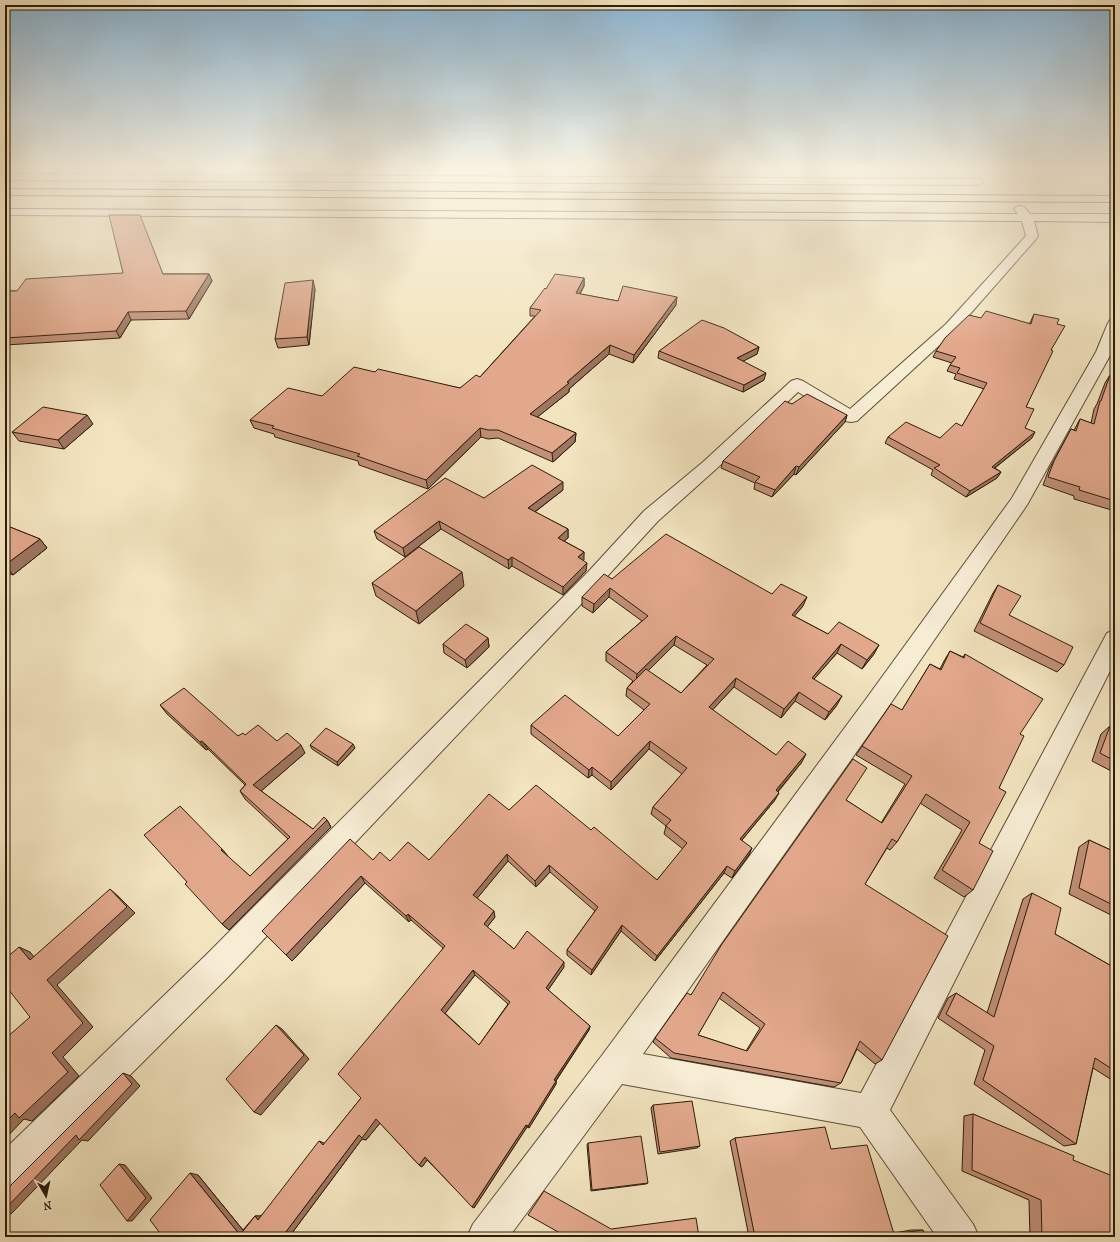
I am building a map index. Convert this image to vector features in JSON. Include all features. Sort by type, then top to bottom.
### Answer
[{"type":"street","points":[[5,1174],[222,960],[589,583],[651,516],[709,466],[797,384],[851,417],[951,327],[1032,236],[1029,227]]},
{"type":"street","points":[[486,1237],[615,1066],[875,706],[1020,501],[1104,352],[1115,323]]},
{"type":"street","points":[[870,1112],[1115,639]]},
{"type":"street","points":[[615,1066],[870,1112],[960,1237]]},
{"type":"building","points":[[112,227],[145,227],[163,274],[209,274],[186,311],[128,312],[116,331],[5,338],[5,291],[17,291],[26,279],[123,273]]},
{"type":"building","points":[[555,274],[584,278],[576,293],[618,301],[623,286],[677,297],[634,355],[610,345],[567,382],[569,383],[530,414],[576,433],[552,453],[498,430],[480,428],[426,480],[357,456],[360,454],[272,428],[274,426],[250,420],[288,388],[322,396],[354,367],[375,372],[378,369],[460,388],[476,375],[480,377],[541,310],[530,308],[545,288],[546,289]]},
{"type":"building","points":[[313,280],[307,337],[275,339],[285,283]]},
{"type":"building","points":[[986,311],[1031,324],[1034,314],[1059,319],[1057,324],[1065,326],[1051,350],[1053,351],[1026,407],[1034,409],[1025,428],[1035,432],[992,467],[1001,472],[970,491],[934,468],[940,465],[888,437],[906,422],[940,438],[956,423],[962,426],[987,383],[957,373],[960,368],[950,365],[956,357],[936,351],[945,338],[969,315],[981,318]]},
{"type":"building","points":[[702,320],[724,328],[759,347],[737,358],[766,373],[744,385],[659,351]]},
{"type":"building","points":[[1110,375],[1115,376],[1115,501],[1079,490],[1080,487],[1048,477],[1054,461],[1071,429],[1076,431],[1080,419],[1094,424],[1100,401]]},
{"type":"building","points":[[807,394],[847,415],[799,467],[796,466],[775,490],[755,482],[760,477],[723,461],[785,401],[792,404]]},
{"type":"building","points":[[43,407],[87,415],[58,440],[12,432]]},
{"type":"building","points":[[532,465],[563,482],[528,508],[568,529],[558,538],[584,552],[578,557],[587,563],[563,587],[512,557],[508,560],[439,521],[403,548],[374,531],[445,478],[484,498]]},
{"type":"building","points":[[5,525],[40,539],[5,565]]},
{"type":"building","points":[[666,534],[772,594],[781,584],[807,597],[792,615],[828,634],[839,622],[879,645],[867,660],[841,644],[812,678],[842,696],[829,712],[799,692],[784,709],[736,678],[709,707],[776,755],[788,741],[806,754],[776,790],[779,793],[740,839],[752,848],[735,871],[727,866],[657,956],[622,925],[592,970],[567,950],[598,907],[549,865],[535,881],[507,854],[473,895],[494,911],[484,924],[514,949],[527,931],[564,962],[546,988],[590,1026],[554,1080],[556,1081],[528,1126],[526,1125],[472,1207],[425,1157],[419,1165],[376,1119],[362,1138],[359,1135],[282,1237],[163,1237],[150,1220],[190,1173],[240,1235],[255,1216],[258,1220],[319,1141],[323,1145],[361,1098],[338,1074],[445,946],[408,914],[406,916],[361,876],[286,955],[262,931],[350,839],[373,860],[380,852],[390,861],[408,842],[429,860],[489,794],[509,810],[536,785],[591,830],[594,827],[657,880],[687,843],[666,826],[671,820],[653,807],[687,768],[650,741],[611,782],[592,767],[589,770],[531,725],[565,695],[618,736],[650,704],[627,688],[646,669],[681,693],[714,659],[676,636],[637,674],[606,652],[648,616],[610,588],[594,604],[582,597],[604,574],[612,579]],"holes":[[[473,970],[510,1002],[479,1045],[441,1010]]]},
{"type":"building","points":[[419,547],[462,572],[416,611],[372,583]]},
{"type":"building","points":[[998,585],[1021,596],[1009,615],[1073,647],[1064,665],[980,623]]},
{"type":"building","points":[[466,624],[488,638],[465,660],[443,644]]},
{"type":"building","points":[[950,651],[964,658],[965,654],[1043,699],[1020,734],[1024,736],[999,788],[1006,792],[979,843],[993,851],[973,890],[942,870],[970,822],[926,794],[897,842],[892,839],[865,884],[948,936],[882,1060],[860,1041],[841,1083],[674,1053],[655,1038],[687,993],[691,995],[722,944],[853,759],[867,768],[846,800],[882,823],[912,776],[862,746],[891,704],[902,710],[930,664],[941,670]],"holes":[[[723,992],[765,1024],[747,1051],[698,1035]]]},
{"type":"building","points":[[184,688],[238,736],[243,733],[245,735],[258,725],[277,741],[287,733],[301,745],[253,785],[313,829],[324,817],[327,820],[222,924],[185,884],[187,882],[144,835],[180,806],[222,849],[221,850],[250,876],[290,837],[240,791],[246,784],[202,741],[200,742],[160,705]]},
{"type":"building","points":[[1110,726],[1115,729],[1115,761],[1100,753]]},
{"type":"building","points":[[326,728],[353,744],[337,762],[310,745]]},
{"type":"building","points":[[1089,840],[1115,852],[1115,906],[1079,888]]},
{"type":"building","points":[[110,889],[127,907],[47,980],[83,1023],[52,1053],[68,1072],[19,1118],[15,1113],[5,1123],[5,1039],[30,1017],[5,985],[5,959],[19,947],[30,960]]},
{"type":"building","points":[[1032,893],[1061,908],[1055,934],[1115,968],[1115,1071],[1095,1058],[1076,1144],[983,1080],[994,1046],[946,1014],[956,993],[994,1017]]},
{"type":"building","points":[[276,1025],[304,1055],[254,1112],[226,1079]]},
{"type":"building","points":[[123,1073],[132,1084],[79,1140],[76,1135],[5,1209],[5,1189],[9,1187]]},
{"type":"building","points":[[692,1101],[700,1146],[660,1152],[653,1105]]},
{"type":"building","points":[[973,1114],[1074,1156],[1073,1160],[1115,1177],[1115,1237],[1042,1237],[1041,1200],[972,1170]]},
{"type":"building","points":[[825,1127],[831,1149],[867,1145],[894,1234],[923,1230],[926,1237],[755,1237],[735,1138]]},
{"type":"building","points":[[641,1136],[648,1183],[592,1190],[588,1143]]},
{"type":"building","points":[[119,1164],[146,1198],[127,1221],[100,1185]]},
{"type":"building","points":[[544,1191],[611,1229],[696,1218],[699,1237],[567,1237],[528,1215]]}]
